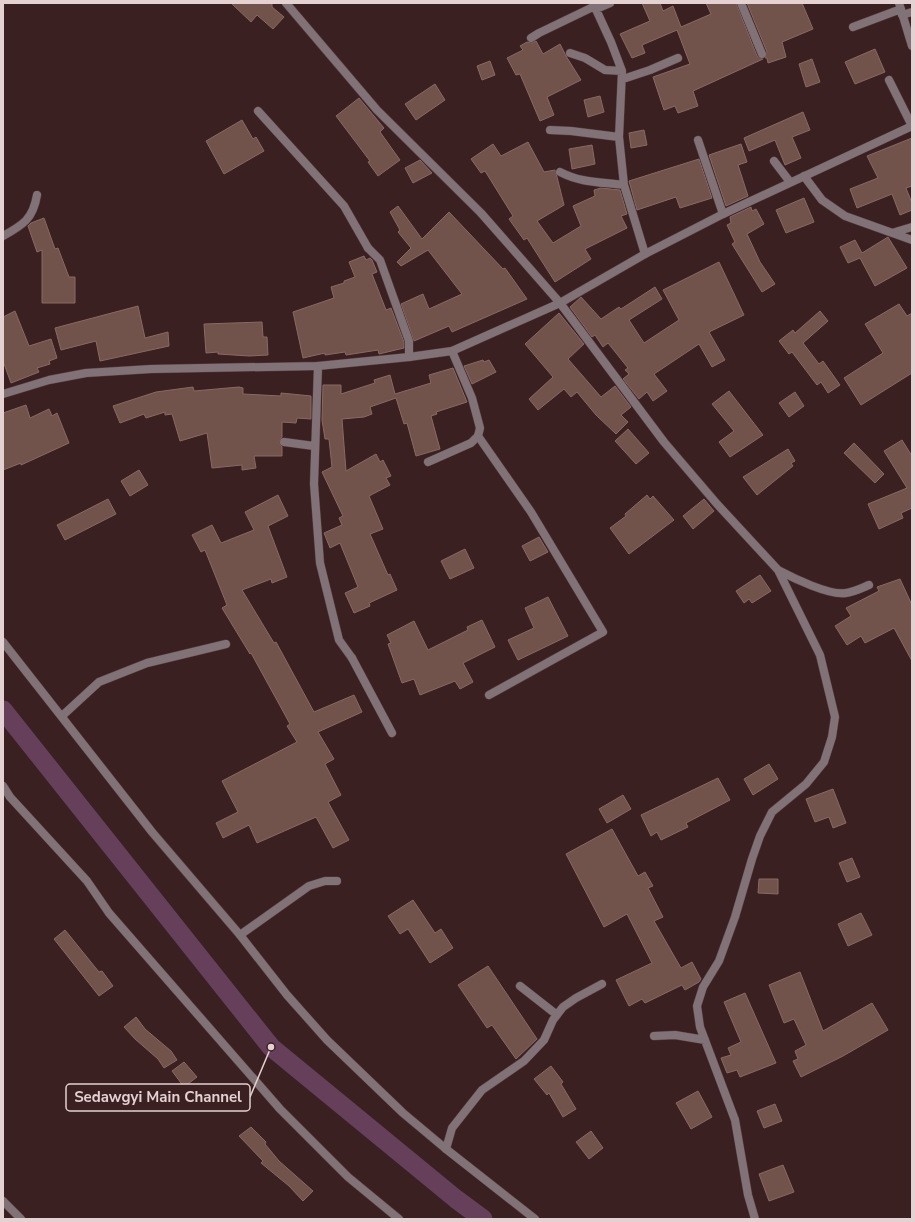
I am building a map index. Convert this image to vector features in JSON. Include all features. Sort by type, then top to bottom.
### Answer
[{"type":"street","points":[[286,3],[377,110],[481,213],[560,303],[664,442],[717,504],[778,570],[820,655],[835,717],[832,737],[824,762],[806,784],[772,812],[760,836],[735,917],[719,961],[703,987],[697,1006],[700,1027],[735,1120],[748,1195],[755,1219]]},
{"type":"street","points":[[532,38],[539,33],[595,6],[610,3]]},
{"type":"street","points":[[741,3],[762,54]]},
{"type":"street","points":[[595,6],[622,75],[619,137],[624,185],[645,254]]},
{"type":"street","points":[[853,27],[901,9],[912,12]]},
{"type":"street","points":[[901,9],[910,32],[912,46]]},
{"type":"street","points":[[570,53],[585,58],[606,70],[622,75],[650,70],[678,58]]},
{"type":"street","points":[[3,394],[49,380],[86,373],[318,366],[452,351],[560,303],[645,254],[723,214],[912,126],[889,80]]},
{"type":"street","points":[[258,111],[344,206],[368,248],[380,260],[409,341],[409,357]]},
{"type":"street","points":[[550,130],[619,137]]},
{"type":"street","points":[[698,140],[723,214]]},
{"type":"street","points":[[774,161],[790,182]]},
{"type":"street","points":[[560,172],[573,179],[592,183],[624,185]]},
{"type":"street","points":[[804,176],[822,200],[846,216],[912,240]]},
{"type":"street","points":[[3,236],[26,221],[34,209],[37,195]]},
{"type":"street","points":[[892,233],[912,227]]},
{"type":"street","points":[[428,462],[471,443],[478,436],[480,428],[479,419],[452,351]]},
{"type":"street","points":[[318,366],[314,446],[314,484],[320,563],[339,640],[352,658],[392,733]]},
{"type":"street","points":[[478,436],[531,512],[603,632],[489,696]]},
{"type":"street","points":[[284,442],[314,446]]},
{"type":"street","points":[[778,570],[827,592],[837,594],[847,593],[869,585]]},
{"type":"street","points":[[3,642],[152,832],[240,935],[287,996],[327,1040],[403,1113],[535,1219]]},
{"type":"street","points":[[62,716],[99,682],[147,663],[226,644]]},
{"type":"street","points":[[3,786],[10,797],[87,881],[109,913],[280,1109],[348,1177],[400,1219]]},
{"type":"street","points":[[240,935],[309,886],[337,881]]},
{"type":"street","points":[[446,1149],[452,1128],[477,1096],[488,1085],[524,1061],[544,1040],[557,1015],[563,1007],[602,984]]},
{"type":"street","points":[[520,986],[557,1015]]},
{"type":"street","points":[[654,1036],[675,1035],[705,1040]]},
{"type":"street","points":[[3,1201],[21,1219]]},
{"type":"building","points":[[231,3],[272,3],[272,7],[284,17],[273,29],[257,15],[251,22]]},
{"type":"building","points":[[642,3],[660,3],[663,11],[673,6],[681,27],[711,14],[706,3],[736,3],[757,56],[763,59],[693,91],[698,106],[678,113],[675,106],[664,110],[653,77],[690,64],[677,30],[642,45],[645,53],[632,58],[620,34],[650,21]]},
{"type":"building","points":[[747,3],[802,3],[813,29],[782,42],[786,57],[768,63],[767,58],[765,58],[767,52]]},
{"type":"building","points":[[536,41],[543,54],[560,44],[581,80],[547,97],[554,115],[540,121],[520,74],[516,75],[507,58],[523,50],[520,46],[527,42],[532,43]]},
{"type":"building","points":[[875,49],[885,72],[855,84],[845,62]]},
{"type":"building","points":[[812,59],[820,82],[806,87],[799,64]]},
{"type":"building","points":[[490,61],[495,75],[482,80],[477,66]]},
{"type":"building","points":[[435,84],[445,100],[416,120],[405,104]]},
{"type":"building","points":[[600,96],[604,112],[588,117],[584,100]]},
{"type":"building","points":[[359,98],[384,128],[380,132],[400,160],[378,176],[368,162],[370,161],[336,116]]},
{"type":"building","points":[[803,112],[810,130],[792,137],[801,158],[785,165],[775,140],[749,151],[744,138]]},
{"type":"building","points":[[242,120],[253,139],[256,137],[264,151],[224,174],[206,141]]},
{"type":"building","points":[[644,130],[647,145],[631,148],[629,133]]},
{"type":"building","points":[[912,138],[912,186],[906,188],[912,203],[912,210],[900,215],[892,194],[857,208],[850,189],[878,178],[867,156]]},
{"type":"building","points":[[528,142],[544,172],[555,170],[564,205],[537,221],[553,243],[581,226],[573,206],[595,196],[594,190],[601,188],[620,190],[627,214],[621,216],[627,228],[585,249],[591,259],[555,282],[527,238],[524,240],[509,219],[513,216],[485,171],[481,173],[471,159],[493,144],[501,156]]},
{"type":"building","points":[[741,144],[747,162],[738,165],[748,196],[726,206],[709,155]]},
{"type":"building","points":[[592,145],[595,164],[572,169],[569,149]]},
{"type":"building","points":[[699,159],[712,198],[680,208],[676,197],[637,210],[629,181]]},
{"type":"building","points":[[420,160],[432,173],[413,183],[405,168]]},
{"type":"building","points":[[804,198],[814,222],[786,233],[776,210]]},
{"type":"building","points":[[398,206],[422,239],[449,212],[503,269],[505,268],[527,299],[452,332],[449,326],[414,341],[401,304],[423,294],[429,309],[462,294],[428,250],[401,266],[397,262],[411,248],[398,232],[400,230],[390,212]]},
{"type":"building","points":[[751,207],[752,211],[756,209],[764,224],[747,234],[760,262],[775,284],[762,292],[732,244],[735,242],[727,225],[731,223],[730,217]]},
{"type":"building","points":[[44,218],[55,249],[58,248],[69,277],[75,277],[75,303],[42,303],[42,250],[37,252],[28,226],[31,223]]},
{"type":"building","points":[[888,237],[907,268],[875,286],[860,258],[848,263],[840,247],[855,240],[862,253]]},
{"type":"building","points":[[364,256],[366,260],[370,258],[372,260],[377,272],[372,274],[386,310],[391,308],[404,342],[404,348],[379,354],[378,350],[346,355],[345,352],[325,355],[325,353],[303,358],[293,312],[334,298],[331,287],[344,283],[344,281],[355,277],[349,262]]},
{"type":"building","points":[[719,262],[744,315],[709,332],[725,360],[712,367],[699,344],[654,374],[667,391],[653,401],[647,392],[639,399],[623,379],[629,374],[625,370],[628,368],[608,343],[603,347],[595,335],[592,337],[570,307],[581,297],[601,319],[619,307],[621,309],[655,287],[662,299],[629,320],[644,343],[679,320],[663,290]]},
{"type":"building","points":[[899,304],[907,316],[912,313],[912,373],[861,405],[844,378],[883,353],[865,324]]},
{"type":"building","points":[[138,306],[145,338],[168,332],[169,346],[100,361],[96,341],[61,350],[55,328]]},
{"type":"building","points":[[15,311],[29,346],[51,339],[57,358],[49,361],[50,364],[37,368],[39,372],[11,383],[3,361],[3,317]]},
{"type":"building","points":[[820,311],[828,321],[803,343],[819,364],[823,361],[840,385],[828,393],[821,382],[817,385],[792,352],[789,354],[779,341],[793,330],[795,333]]},
{"type":"building","points":[[559,313],[584,344],[568,359],[601,397],[615,386],[631,407],[621,415],[628,422],[616,434],[596,415],[577,392],[571,397],[564,389],[538,410],[529,399],[553,377],[525,344]]},
{"type":"building","points":[[262,322],[263,337],[267,337],[268,355],[249,356],[218,354],[218,352],[206,353],[204,324]]},
{"type":"building","points":[[483,360],[484,362],[489,360],[496,372],[472,384],[464,366]]},
{"type":"building","points":[[453,368],[467,402],[436,412],[437,414],[431,416],[440,449],[416,456],[407,423],[404,424],[396,398],[370,407],[372,414],[364,417],[342,419],[346,471],[376,454],[380,462],[383,460],[391,476],[386,478],[390,485],[369,496],[383,529],[370,534],[388,575],[390,574],[397,590],[369,603],[370,606],[354,613],[345,593],[358,587],[340,543],[330,548],[324,533],[342,525],[339,518],[343,516],[322,472],[332,467],[329,439],[325,439],[322,420],[323,385],[341,385],[341,394],[375,383],[374,380],[390,375],[395,394],[431,383],[429,375]]},
{"type":"building","points":[[193,387],[194,391],[239,387],[243,388],[243,394],[281,396],[281,393],[311,396],[311,419],[297,418],[296,423],[282,422],[282,437],[279,442],[282,447],[282,456],[254,456],[256,468],[242,470],[242,465],[212,468],[207,433],[180,441],[172,414],[165,415],[165,412],[146,418],[144,414],[120,423],[113,406],[156,392]]},
{"type":"building","points":[[729,391],[763,435],[730,457],[719,442],[734,431],[712,404]]},
{"type":"building","points":[[795,392],[804,406],[789,417],[779,403]]},
{"type":"building","points":[[26,405],[30,418],[49,409],[52,416],[57,413],[69,443],[21,465],[21,463],[3,470],[3,413]]},
{"type":"building","points":[[628,429],[649,453],[636,464],[615,441]]},
{"type":"building","points":[[902,440],[912,456],[912,508],[901,513],[903,518],[879,529],[868,504],[907,488],[884,451]]},
{"type":"building","points":[[854,443],[884,474],[875,483],[844,453]]},
{"type":"building","points":[[788,449],[795,461],[791,463],[793,466],[757,495],[743,477]]},
{"type":"building","points":[[139,470],[148,485],[130,496],[121,481]]},
{"type":"building","points":[[278,495],[288,516],[268,526],[287,577],[272,583],[271,579],[242,590],[274,643],[276,642],[314,712],[354,695],[362,712],[318,732],[334,759],[325,764],[341,795],[328,802],[349,840],[333,848],[316,817],[257,843],[249,825],[223,838],[216,823],[238,812],[222,781],[297,742],[287,726],[290,724],[251,653],[250,654],[222,608],[227,605],[205,550],[201,552],[192,535],[212,525],[221,543],[254,530],[245,512]]},
{"type":"building","points":[[647,495],[650,499],[653,496],[674,520],[629,554],[610,528],[626,516],[625,514]]},
{"type":"building","points":[[108,499],[116,514],[65,540],[57,525]]},
{"type":"building","points":[[704,499],[714,511],[693,529],[683,516]]},
{"type":"building","points":[[539,537],[548,552],[530,561],[522,546]]},
{"type":"building","points":[[465,549],[474,568],[450,579],[441,561]]},
{"type":"building","points":[[760,575],[771,591],[752,603],[749,599],[744,603],[736,591]]},
{"type":"building","points":[[900,579],[912,605],[912,661],[894,628],[865,643],[861,636],[847,645],[835,626],[851,616],[846,608],[879,591],[877,587]]},
{"type":"building","points":[[548,597],[568,636],[518,660],[508,640],[534,628],[525,608]]},
{"type":"building","points":[[482,620],[495,647],[463,663],[473,682],[460,689],[455,681],[420,695],[414,679],[402,683],[388,644],[391,643],[387,635],[414,621],[428,650],[468,630],[467,627]]},
{"type":"building","points":[[769,764],[778,779],[753,795],[744,779]]},
{"type":"building","points":[[718,778],[730,800],[686,823],[688,827],[661,840],[657,832],[651,836],[641,815]]},
{"type":"building","points":[[833,789],[846,823],[833,828],[829,817],[815,822],[806,799]]},
{"type":"building","points":[[623,795],[631,809],[607,823],[599,809]]},
{"type":"building","points":[[612,829],[638,876],[645,872],[653,886],[648,888],[663,917],[654,921],[681,968],[692,962],[701,979],[699,982],[685,990],[682,985],[645,1003],[642,999],[629,1006],[616,980],[652,963],[627,914],[604,927],[566,854]]},
{"type":"building","points":[[852,858],[860,877],[847,882],[839,863]]},
{"type":"building","points":[[759,879],[778,879],[778,894],[758,893]]},
{"type":"building","points":[[413,900],[435,933],[441,929],[453,948],[430,963],[408,929],[400,934],[388,916]]},
{"type":"building","points":[[861,913],[872,935],[848,946],[838,924]]},
{"type":"building","points":[[65,930],[99,972],[102,971],[113,986],[99,996],[54,939]]},
{"type":"building","points":[[488,966],[537,1039],[516,1059],[492,1025],[487,1028],[458,985]]},
{"type":"building","points":[[800,972],[823,1031],[872,1003],[888,1030],[843,1056],[801,1077],[793,1061],[798,1059],[795,1051],[806,1045],[794,1019],[784,1023],[769,985]]},
{"type":"building","points":[[745,993],[776,1063],[740,1077],[737,1070],[727,1073],[721,1058],[731,1055],[728,1048],[741,1042],[724,1002]]},
{"type":"building","points":[[136,1017],[145,1029],[171,1051],[177,1060],[164,1068],[158,1059],[135,1039],[124,1027]]},
{"type":"building","points":[[184,1062],[197,1077],[184,1087],[172,1071]]},
{"type":"building","points":[[551,1066],[563,1082],[561,1084],[576,1109],[563,1117],[549,1093],[547,1095],[534,1079]]},
{"type":"building","points":[[698,1091],[712,1117],[691,1129],[676,1103]]},
{"type":"building","points":[[775,1104],[782,1121],[764,1128],[757,1111]]},
{"type":"building","points":[[251,1127],[266,1142],[265,1144],[279,1161],[313,1191],[303,1201],[289,1186],[261,1163],[263,1161],[239,1136]]},
{"type":"building","points":[[591,1131],[603,1148],[589,1159],[576,1142]]},
{"type":"building","points":[[783,1165],[794,1192],[769,1201],[759,1174]]},
{"type":"waterway","points":[[3,710],[271,1047],[456,1199],[483,1219]]},
{"type":"place","name":"Sedawgyi Main Channel","points":[[271,1047]]}]
